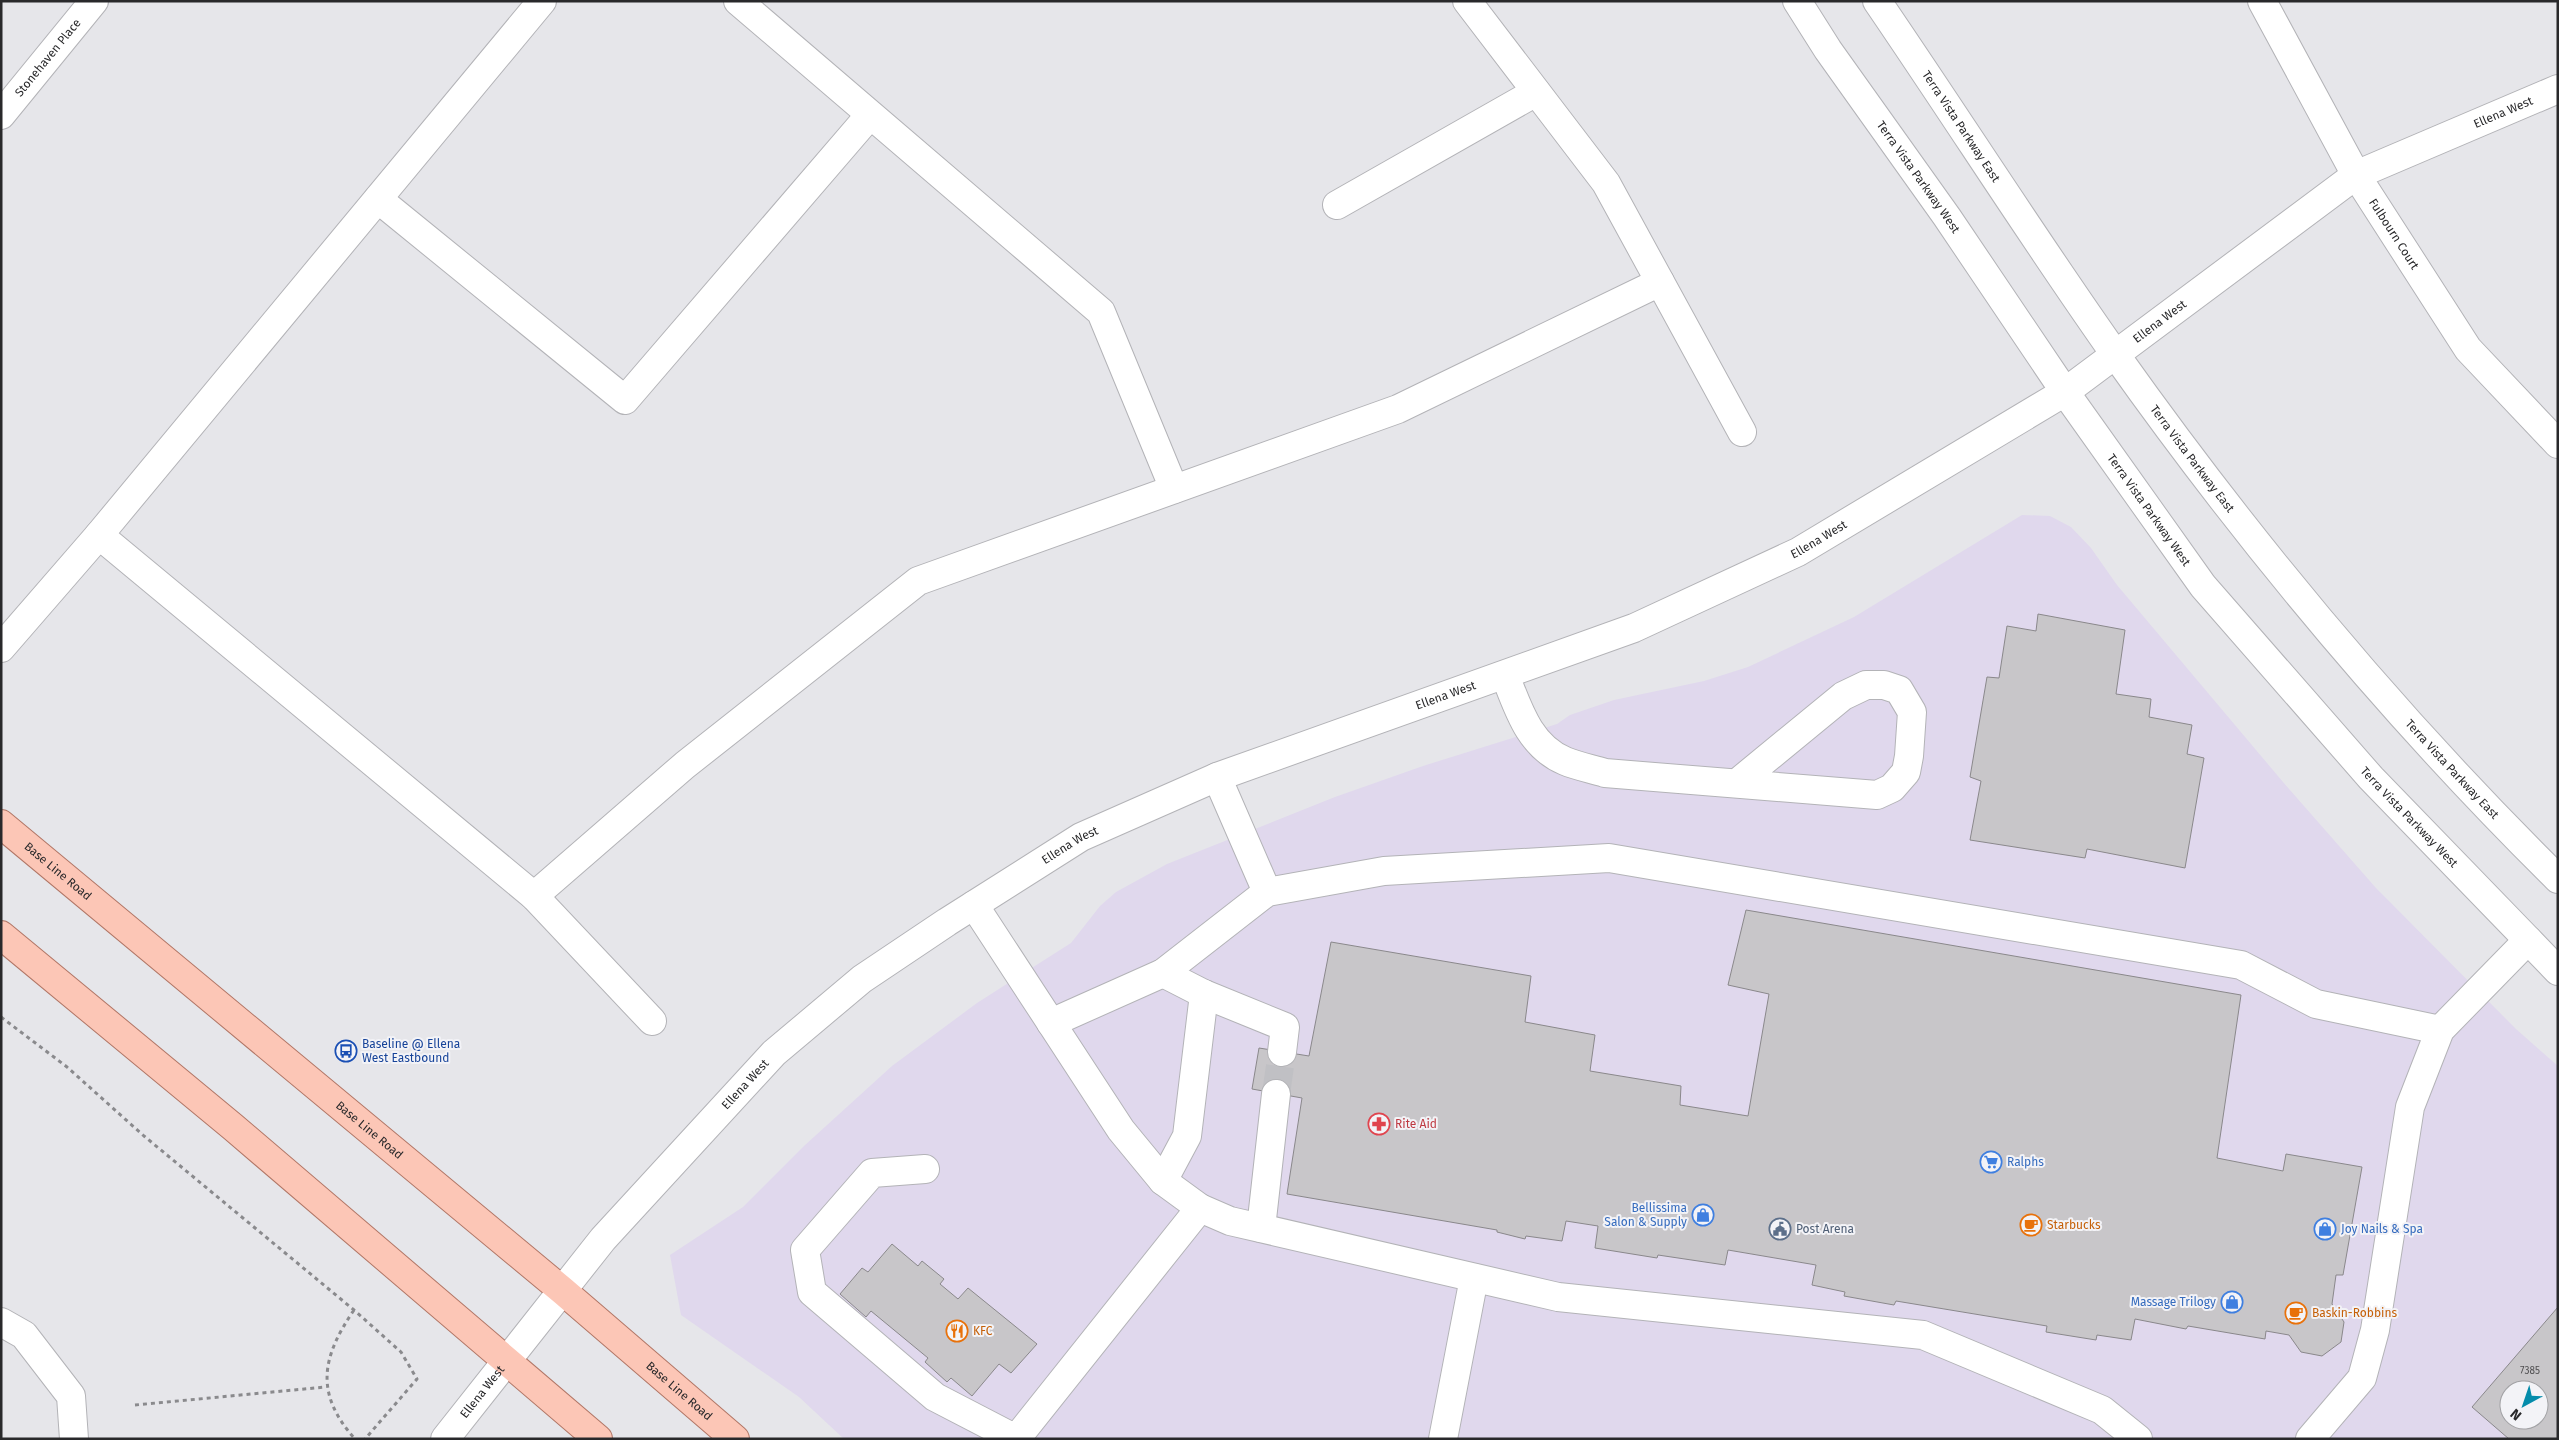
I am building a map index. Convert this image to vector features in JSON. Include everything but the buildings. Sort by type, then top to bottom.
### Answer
[{"type":"main road","name":"Base Line Road","points":[[1,824],[563,1291],[735,1439]]},
{"type":"main road","points":[[1,935],[241,1133],[598,1439]]},
{"type":"street","name":"Stonehaven Place","points":[[1,115],[94,1]]},
{"type":"street","points":[[1,648],[99,535],[542,1]]},
{"type":"street","points":[[738,1],[1101,312],[1174,489]]},
{"type":"street","points":[[1467,1],[1606,183],[1742,432]]},
{"type":"street","name":"Terra Vista Parkway West","points":[[1797,1],[1828,50],[1947,217],[2065,392],[2203,586],[2371,778],[2558,971]]},
{"type":"street","name":"Terra Vista Parkway East","points":[[1878,1],[2114,353],[2219,493],[2340,644],[2458,776],[2558,879]]},
{"type":"street","name":"Fulbourn Court","points":[[2262,1],[2356,175],[2468,349],[2558,444]]},
{"type":"street","name":"Ellena West","points":[[445,1439],[603,1238],[774,1053],[862,979],[974,905],[1081,838],[1217,778],[1634,628],[1798,552],[2065,392],[2114,353],[2356,175],[2558,89]]},
{"type":"street","points":[[1337,205],[1536,92]]},
{"type":"street","points":[[378,199],[625,400],[870,115]]},
{"type":"street","points":[[534,896],[686,765],[918,581],[1398,409],[1660,282]]},
{"type":"street","points":[[99,535],[534,896],[652,1021]]},
{"type":"street","points":[[1505,675],[1527,728],[1541,746],[1564,761],[1605,773],[1878,794],[1892,788],[1906,772],[1910,756],[1912,712],[1899,690],[1884,685],[1866,686],[1843,696],[1737,783]]},
{"type":"street","points":[[1217,778],[1267,892]]},
{"type":"street","points":[[1051,1023],[1164,973],[1267,892],[1384,871],[1609,858],[2241,965],[2316,1004],[2440,1030]]},
{"type":"street","points":[[974,905],[1121,1130],[1163,1181],[1200,1208],[1230,1221],[1558,1296],[1923,1335],[2102,1410],[2138,1439]]},
{"type":"street","points":[[2310,1439],[2362,1378],[2375,1330],[2410,1107],[2440,1030],[2528,940]]},
{"type":"street","points":[[1164,973],[1204,994],[1285,1027],[1282,1052]]},
{"type":"street","points":[[1163,1181],[1187,1136],[1204,994]]},
{"type":"street","points":[[1261,1228],[1276,1094]]},
{"type":"street","points":[[925,1169],[872,1173],[805,1250],[812,1292],[935,1397],[1016,1439],[1200,1208]]},
{"type":"street","points":[[1443,1439],[1474,1278]]},
{"type":"street","points":[[1,1322],[24,1335],[71,1396],[74,1439]]},
{"type":"path","points":[[1,1017],[67,1067],[152,1142],[354,1310],[401,1352],[417,1378],[365,1439]]},
{"type":"path","points":[[354,1310],[337,1335],[330,1354],[326,1387],[334,1410],[355,1439]]},
{"type":"path","points":[[135,1405],[326,1387]]},
{"type":"shaded area","points":[[2022,515],[2050,516],[2071,527],[2091,548],[2117,585],[2283,782],[2376,888],[2516,1029],[2558,1066],[2558,1439],[844,1439],[799,1397],[681,1315],[670,1255],[743,1207],[804,1146],[892,1066],[977,1003],[1071,943],[1100,906],[1116,892],[1167,864],[1335,797],[1423,766],[1557,724],[1570,715],[1614,700],[1704,681],[1748,667],[1854,617]]},
{"type":"tunnel","points":[[1276,1094],[1282,1052]]},
{"type":"place","name":"Baseline @ Ellena West Eastbound","points":[[346,1051]]},
{"type":"place","name":"Rite Aid","points":[[1379,1124]]},
{"type":"place","name":"Ralphs","points":[[1991,1162]]},
{"type":"place","name":"Bellissima Salon & Supply","points":[[1703,1215]]},
{"type":"place","name":"Starbucks","points":[[2031,1225]]},
{"type":"place","name":"Post Arena","points":[[1780,1229]]},
{"type":"place","name":"Joy Nails & Spa","points":[[2325,1229]]},
{"type":"place","name":"Massage Trilogy","points":[[2232,1302]]},
{"type":"place","name":"Baskin-Robbins","points":[[2296,1313]]},
{"type":"place","name":"KFC","points":[[957,1331]]}]
